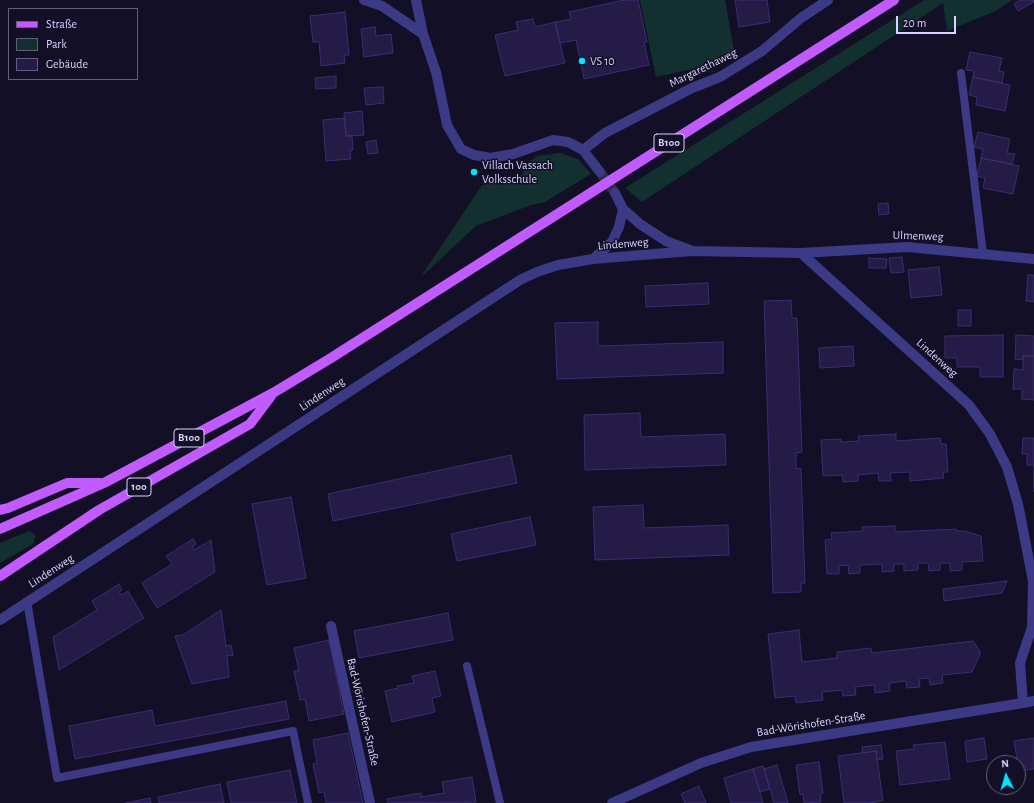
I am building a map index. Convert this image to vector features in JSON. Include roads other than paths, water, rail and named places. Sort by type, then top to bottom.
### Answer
[{"type":"main road","name":"B100","points":[[0,529],[104,483],[273,393],[331,358],[894,0]]},
{"type":"main road","name":"100","points":[[0,576],[99,510],[250,424],[273,393]]},
{"type":"main road","points":[[0,510],[67,483],[104,483]]},
{"type":"street","points":[[364,0],[382,6],[423,34]]},
{"type":"street","points":[[416,0],[423,34],[436,72],[447,125],[461,149],[474,156],[490,158],[513,154],[553,140],[568,142],[583,150],[600,172]]},
{"type":"street","name":"Margarethaweg","points":[[583,150],[605,133],[692,88],[720,77],[750,59],[762,51],[801,18],[828,0]]},
{"type":"street","points":[[615,193],[623,209],[640,224],[666,241],[691,251]]},
{"type":"street","points":[[593,259],[612,242],[619,227],[623,209]]},
{"type":"street","name":"Ulmenweg","points":[[801,253],[907,247],[1034,259]]},
{"type":"street","name":"Lindenweg","points":[[0,620],[520,280],[537,272],[558,264],[593,259],[691,251],[801,253],[969,405],[990,434],[1007,467],[1018,504],[1033,581],[1032,627],[1020,663],[1023,703]]},
{"type":"street","name":"Bad-Wörishofen-Straße","points":[[331,626],[370,803]]},
{"type":"street","points":[[1023,703],[1034,701]]},
{"type":"street","name":"Bad-Wörishofen-Straße","points":[[612,803],[701,763],[751,747],[1023,703]]},
{"type":"lane","points":[[961,73],[983,254]]},
{"type":"lane","points":[[27,601],[57,778],[292,730],[308,803]]},
{"type":"lane","points":[[467,666],[500,803]]},
{"type":"tunnel","points":[[600,172],[615,193]]},
{"type":"place","name":"VS 10","points":[[582,61]]},
{"type":"place","name":"Villach Vassach Volksschule","points":[[474,172]]}]
